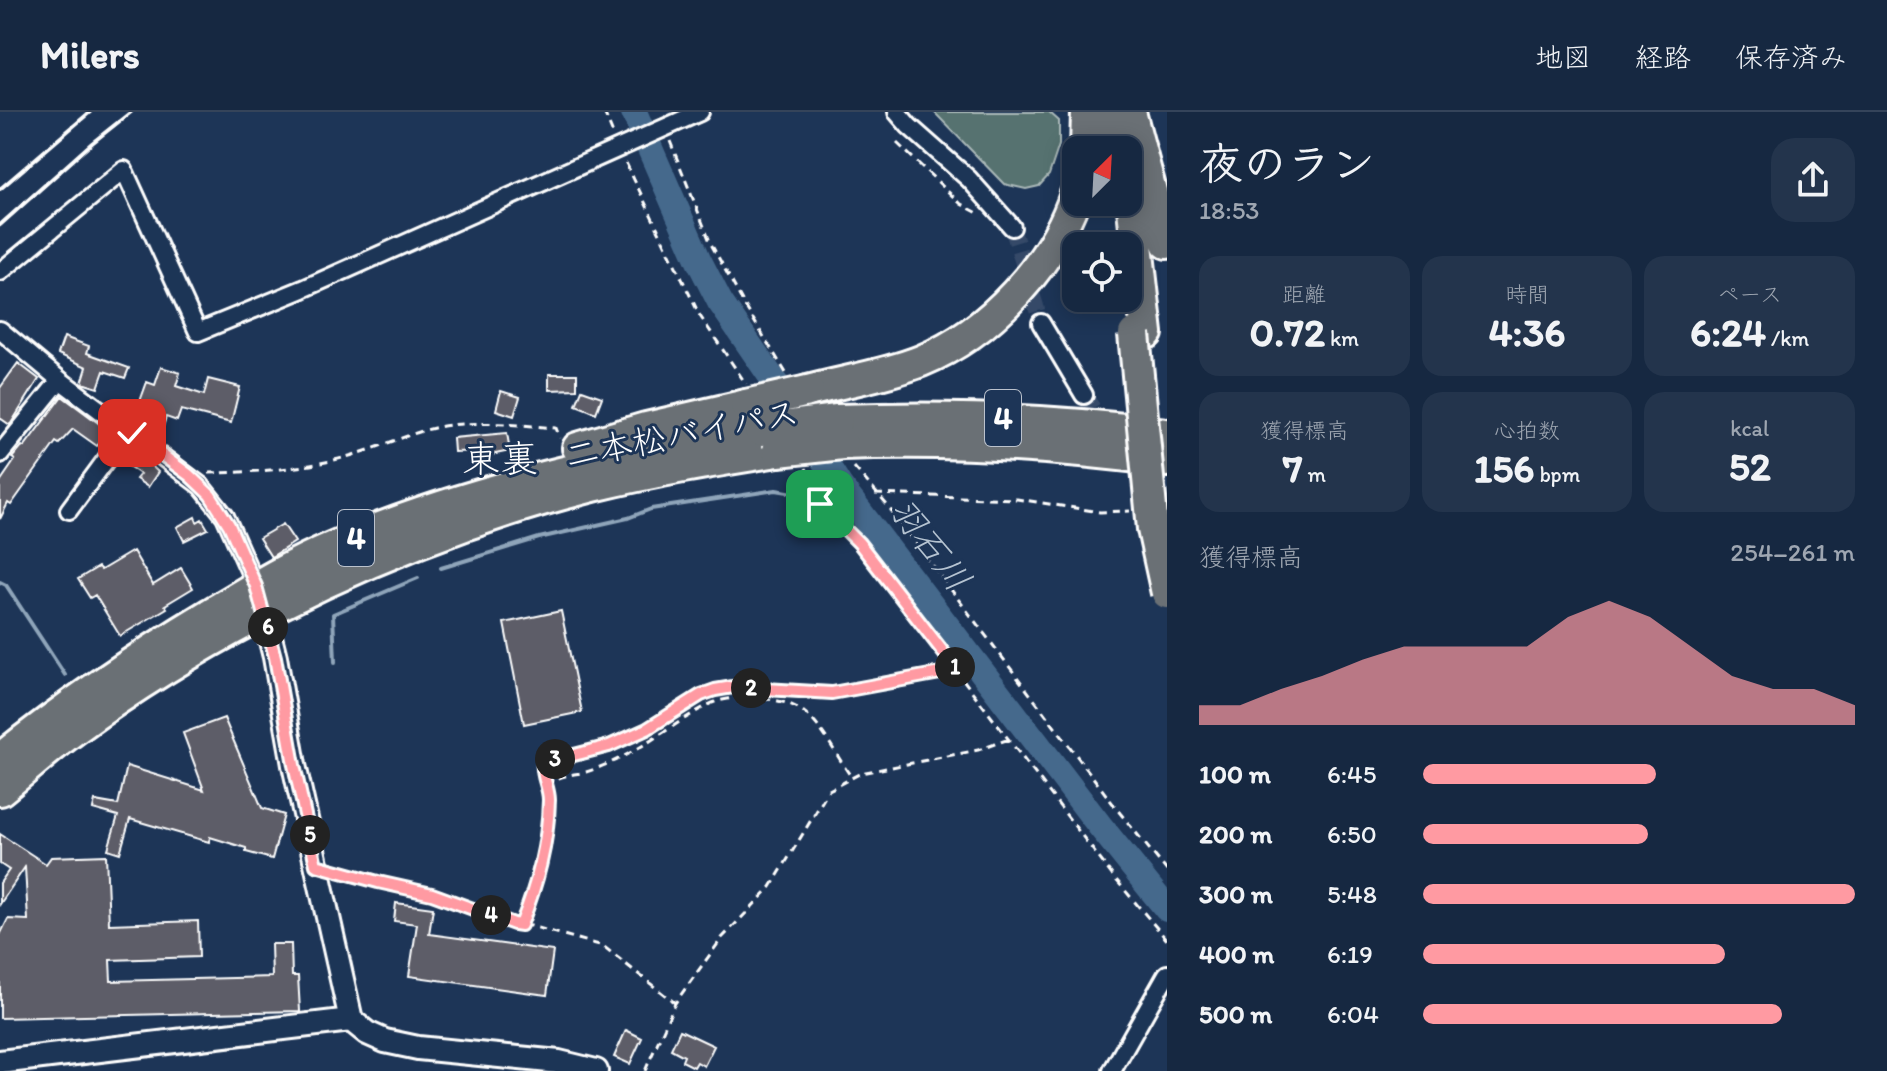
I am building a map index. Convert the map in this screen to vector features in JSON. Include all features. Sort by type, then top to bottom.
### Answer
[{"type":"highway","points":[[1086,136],[1087,112]]},
{"type":"highway","points":[[1109,112],[1113,136]]},
{"type":"highway","points":[[1119,112],[1123,136]]},
{"type":"highway","points":[[1130,112],[1152,199],[1167,243]]},
{"type":"highway","points":[[331,547],[416,507],[529,463],[646,428],[766,426],[799,386],[921,361],[959,340],[994,313],[1047,255],[1066,216]]},
{"type":"highway","points":[[1132,216],[1153,529],[1167,593]]},
{"type":"highway","points":[[1136,312],[1167,513]]},
{"type":"highway","name":"二本松バイパス","points":[[842,441],[998,418],[1167,434]]},
{"type":"highway","name":"二本松バイパス","points":[[0,759],[122,667],[260,600],[494,516],[590,487],[666,469],[766,426]]},
{"type":"highway","name":"二本松バイパス","points":[[0,790],[74,730],[331,547],[546,474],[766,426],[842,441],[975,442],[1051,447],[1167,461]]},
{"type":"street","points":[[0,272],[124,170],[198,332],[303,289],[700,112]]},
{"type":"street","points":[[897,112],[969,179],[1010,224]]},
{"type":"street","points":[[1041,323],[1084,395]]},
{"type":"street","points":[[0,330],[60,380],[189,475],[210,495],[225,516],[260,600],[351,1020],[367,1033],[385,1041],[418,1048],[535,1059],[596,1071]]},
{"type":"street","points":[[0,454],[60,380]]},
{"type":"street","points":[[69,510],[128,430]]},
{"type":"street","points":[[1112,1071],[1167,974]]},
{"type":"street","points":[[0,1062],[351,1020]]},
{"type":"path","points":[[604,112],[700,316],[766,426],[806,469],[820,504],[859,543],[1112,875],[1167,940]]},
{"type":"path","points":[[663,128],[711,244],[745,306],[799,386]]},
{"type":"path","points":[[897,143],[961,204],[997,222],[1010,224]]},
{"type":"path","points":[[189,475],[296,467],[355,455],[404,435],[442,426],[556,428],[565,452]]},
{"type":"path","points":[[842,441],[875,494],[887,505],[1167,871]]},
{"type":"path","points":[[875,494],[1017,499],[1113,513],[1167,513]]},
{"type":"path","points":[[521,925],[539,879],[548,823],[543,763],[609,746],[647,729],[701,695],[715,690],[733,687],[832,693],[957,670]]},
{"type":"path","points":[[546,786],[554,778],[588,771],[619,759],[711,704],[740,698],[765,698],[802,710],[852,778]]},
{"type":"path","points":[[645,1071],[675,1003],[722,938],[771,887],[829,790],[861,773],[978,750],[1009,739]]},
{"type":"path","points":[[316,865],[432,894],[521,925],[603,946],[675,1003]]},
{"type":"green space","points":[[934,112],[1049,112],[1059,121],[1059,145],[1049,175],[1039,186],[1026,189],[1004,184]]},
{"type":"building","points":[[64,337],[89,346],[87,353],[129,368],[125,378],[104,371],[98,388],[82,383],[87,367],[58,354]]},
{"type":"building","points":[[18,363],[39,379],[10,425],[0,418],[0,388]]},
{"type":"building","points":[[161,367],[180,373],[176,386],[204,395],[208,379],[240,387],[231,423],[181,410],[177,421],[166,417],[163,427],[134,418],[147,382],[155,385]]},
{"type":"building","points":[[549,374],[577,374],[577,389],[549,390]]},
{"type":"building","points":[[582,390],[602,397],[596,413],[576,405]]},
{"type":"building","points":[[501,391],[520,397],[514,416],[496,410]]},
{"type":"building","points":[[62,396],[109,431],[97,446],[73,429],[59,444],[56,442],[11,505],[8,503],[0,519],[0,482],[15,460],[12,458],[24,447]]},
{"type":"building","points":[[507,433],[510,451],[486,456],[485,451],[454,452],[453,438]]},
{"type":"building","points":[[131,454],[139,459],[141,456],[158,472],[148,487],[136,479],[140,474],[124,463]]},
{"type":"building","points":[[195,517],[197,522],[202,519],[208,529],[184,541],[177,527]]},
{"type":"building","points":[[283,524],[295,542],[271,557],[259,538]]},
{"type":"building","points":[[133,551],[153,585],[181,568],[193,588],[165,605],[167,608],[120,636],[95,595],[90,598],[78,579],[98,567],[101,570]]},
{"type":"building","points":[[561,611],[582,712],[524,724],[504,623]]},
{"type":"building","points":[[224,718],[262,808],[284,815],[272,859],[210,837],[209,842],[130,819],[120,853],[108,849],[118,816],[93,809],[95,801],[118,805],[127,766],[204,790],[183,733]]},
{"type":"building","points":[[0,834],[46,864],[51,857],[106,855],[109,924],[198,921],[199,957],[110,960],[111,981],[272,977],[271,944],[291,944],[292,976],[298,976],[300,1011],[0,1018],[0,935],[8,919],[28,920],[25,867],[0,904],[0,883],[9,870],[0,864]]},
{"type":"building","points":[[396,903],[433,908],[429,934],[553,951],[547,995],[409,976],[417,924],[394,921]]},
{"type":"building","points":[[626,1030],[642,1038],[630,1064],[614,1057]]},
{"type":"building","points":[[680,1030],[714,1046],[704,1066],[697,1062],[694,1067],[682,1061],[684,1056],[671,1049]]},
{"type":"waterway","name":"羽石川","points":[[634,112],[720,302],[840,486],[1167,909]]},
{"type":"waterway","points":[[441,568],[539,538],[628,518],[651,509],[776,490],[794,493],[840,486]]},
{"type":"waterway","points":[[335,662],[333,614],[418,578]]},
{"type":"waterway","points":[[0,582],[6,585],[65,675]]},
{"type":"tunnel","points":[[1012,227],[1041,323]]},
{"type":"tunnel","points":[[1084,395],[1106,428]]},
{"type":"railway","points":[[0,189],[90,112]]},
{"type":"railway","points":[[0,225],[131,112]]},
{"type":"district","name":"東裏","points":[[500,459]]},
{"type":"route","points":[[132,433],[189,475],[210,495],[229,525],[256,586],[275,657],[316,865],[432,894],[521,925],[539,879],[548,823],[549,794],[543,763],[609,746],[647,729],[701,695],[715,690],[733,687],[832,693],[957,670],[859,543],[820,504]]}]
